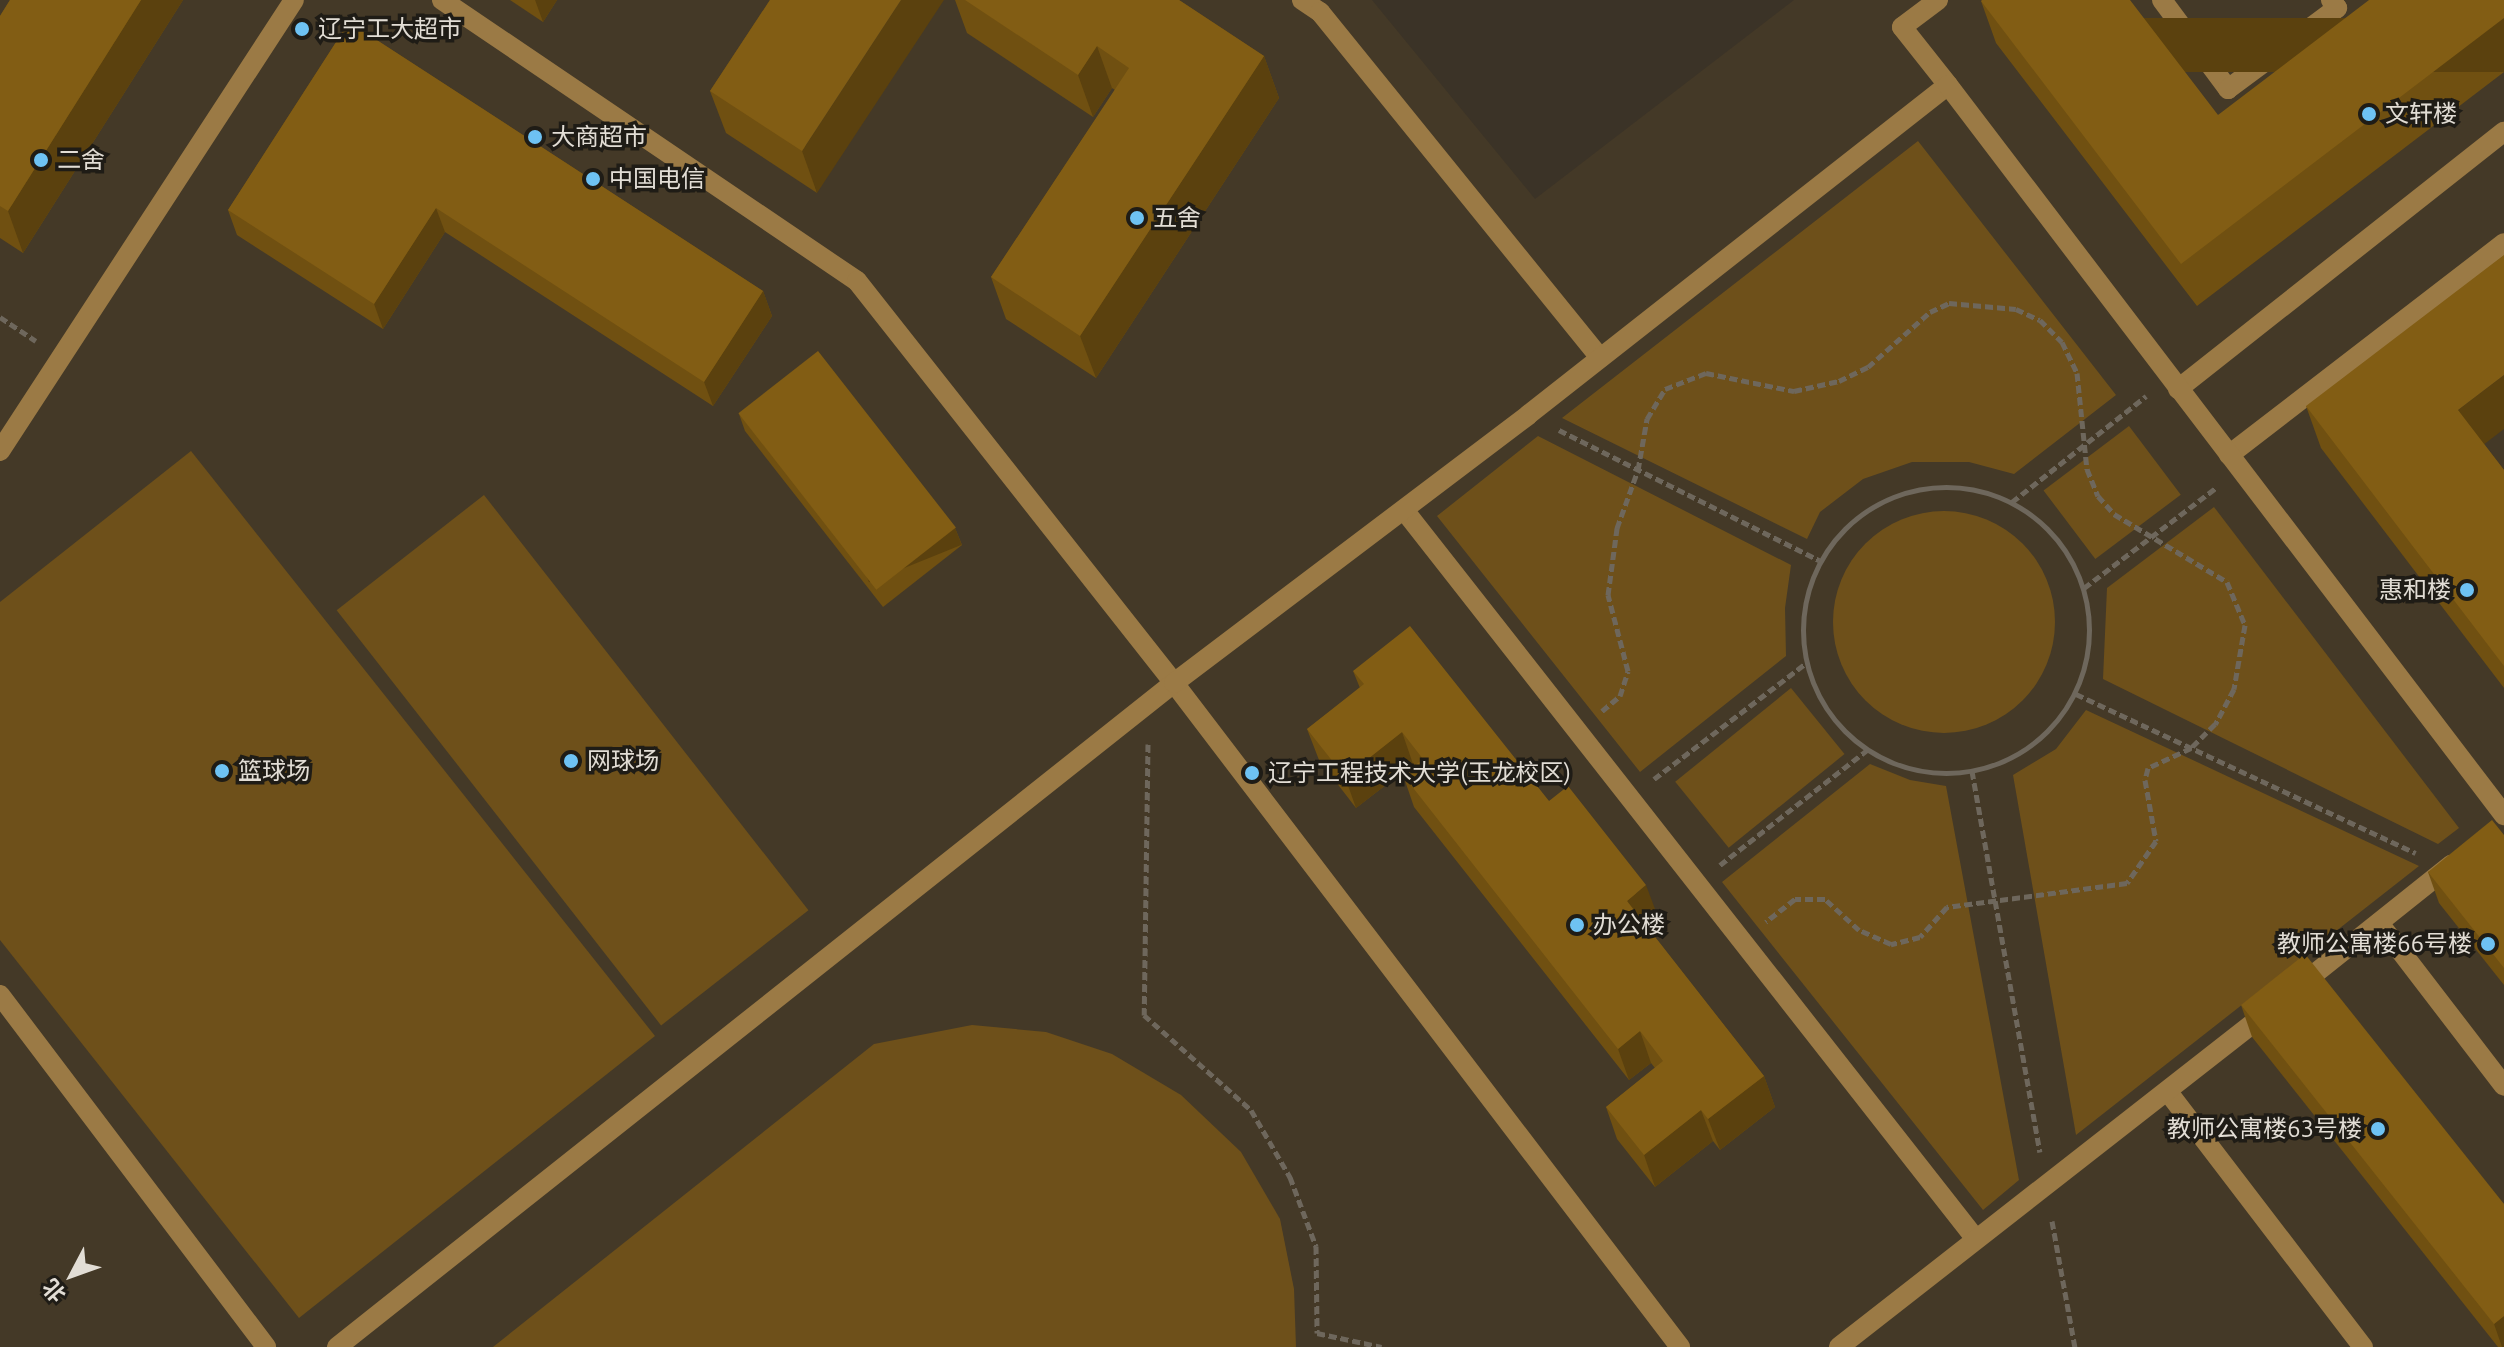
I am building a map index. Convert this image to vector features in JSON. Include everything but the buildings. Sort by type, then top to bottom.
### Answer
[{"type":"street","points":[[0,451],[294,0]]},
{"type":"street","points":[[442,0],[857,281],[1174,683],[1680,1347]]},
{"type":"street","points":[[1302,0],[1320,12],[1600,358]]},
{"type":"street","points":[[1938,0],[1902,27],[2235,462],[2500,823]]},
{"type":"street","points":[[2162,0],[2228,89],[2337,8],[2331,0]]},
{"type":"street","points":[[337,1347],[1174,683],[1528,415],[1948,85]]},
{"type":"street","points":[[2173,383],[2504,132]]},
{"type":"street","points":[[2235,462],[2504,243]]},
{"type":"street","points":[[1404,510],[1694,885],[1975,1238]]},
{"type":"street","points":[[1839,1347],[1975,1238],[2168,1092],[2470,850]]},
{"type":"street","points":[[2379,923],[2504,1086]]},
{"type":"street","points":[[0,995],[266,1347]]},
{"type":"street","points":[[2168,1092],[2363,1347]]},
{"type":"path","points":[[1576,731],[1620,696],[1627,679],[1608,595],[1617,528],[1638,470],[1653,403],[1681,379],[1706,373],[1794,391],[1839,381],[1868,367],[1930,312],[1949,303],[2016,309],[2040,320],[2062,342],[2077,373],[2085,444],[2098,496],[2151,538],[2227,582],[2245,625],[2234,689],[2215,724],[2191,748],[2155,762],[2146,773],[2156,841],[2134,878],[2118,885],[1947,907],[1920,937],[1891,944],[1859,930],[1837,905],[1804,897],[1740,942]]},
{"type":"path","points":[[0,317],[61,357]]},
{"type":"path","points":[[2012,502],[2085,444],[2173,383]]},
{"type":"path","points":[[1528,415],[1819,560]]},
{"type":"path","points":[[2084,588],[2151,538],[2235,462]]},
{"type":"path","points":[[1969,487],[2012,502],[2048,529],[2084,588],[2087,655],[2076,694],[2046,734],[2008,760],[1972,771],[1919,771],[1867,750],[1835,721],[1805,663],[1801,628],[1810,580],[1819,560],[1835,536],[1873,505],[1920,488],[1969,487]]},
{"type":"path","points":[[1628,799],[1805,663]]},
{"type":"path","points":[[2076,694],[2447,868]]},
{"type":"path","points":[[1149,705],[1144,1015],[1251,1110],[1290,1177],[1316,1246],[1317,1333],[1382,1347]]},
{"type":"path","points":[[1694,885],[1867,750]]},
{"type":"path","points":[[1972,771],[2075,1347]]},
{"type":"shaded area","name":"辽宁工程技术大学(玉龙校区)","points":[[0,0],[1372,0],[1535,199],[1794,0],[2504,0],[2504,1347],[0,1347]]},
{"type":"shaded area","points":[[1918,141],[2116,395],[2014,474],[1969,462],[1912,462],[1863,479],[1820,512],[1807,539],[1562,418]]},
{"type":"shaded area","points":[[2129,426],[2181,495],[2095,559],[2044,490]]},
{"type":"shaded area","points":[[1538,436],[1791,565],[1785,608],[1786,656],[1640,772],[1437,516]]},
{"type":"shaded area","name":"篮球场","points":[[191,451],[655,1036],[299,1318],[0,940],[0,602]]},
{"type":"shaded area","name":"网球场","points":[[484,495],[808,910],[661,1025],[337,610]]},
{"type":"shaded area","points":[[2214,507],[2459,828],[2438,844],[2103,679],[2107,588]]},
{"type":"shaded area","points":[[1944,511],[1986,519],[2022,544],[2047,580],[2055,622],[2047,664],[2022,700],[1986,725],[1944,733],[1902,725],[1866,700],[1841,664],[1833,622],[1841,580],[1866,544],[1902,519]]},
{"type":"shaded area","points":[[1791,688],[1844,754],[1729,848],[1675,782]]},
{"type":"shaded area","points":[[2086,710],[2419,866],[2076,1135],[2013,775],[2056,749]]},
{"type":"shaded area","points":[[1870,764],[1910,780],[1946,786],[2019,1180],[1983,1210],[1722,882]]},
{"type":"shaded area","points":[[972,1025],[1046,1032],[1112,1054],[1181,1095],[1241,1152],[1280,1219],[1294,1289],[1296,1347],[493,1347],[874,1044]]},
{"type":"place","name":"辽宁工大超市","points":[[302,29]]},
{"type":"place","name":"文轩楼","points":[[2369,114]]},
{"type":"place","name":"大商超市","points":[[535,137]]},
{"type":"place","name":"二舍","points":[[41,160]]},
{"type":"place","name":"中国电信","points":[[593,179]]},
{"type":"place","name":"五舍","points":[[1137,218]]},
{"type":"place","name":"惠和楼","points":[[2467,590]]},
{"type":"place","name":"网球场","points":[[571,761]]},
{"type":"place","name":"篮球场","points":[[222,771]]},
{"type":"place","name":"辽宁工程技术大学(玉龙校区)","points":[[1252,773]]},
{"type":"place","name":"办公楼","points":[[1577,925]]},
{"type":"place","name":"教师公寓楼66号楼","points":[[2488,944]]},
{"type":"place","name":"教师公寓楼63号楼","points":[[2378,1129]]}]
